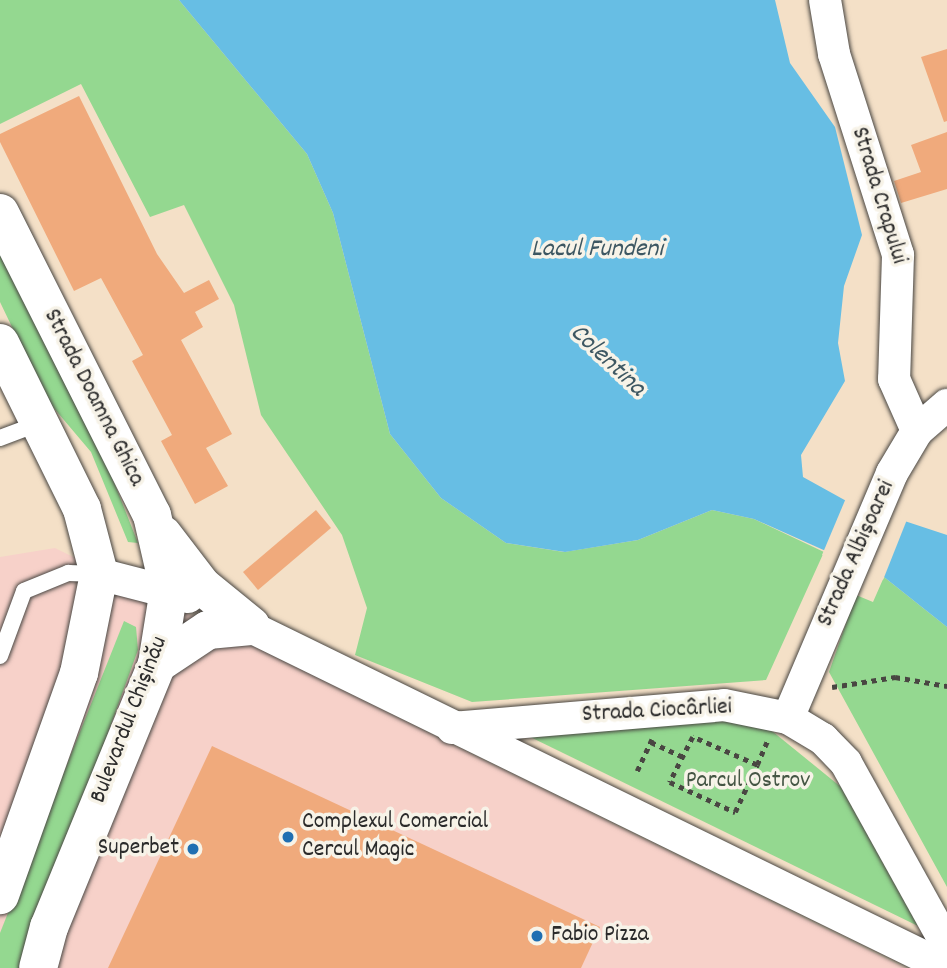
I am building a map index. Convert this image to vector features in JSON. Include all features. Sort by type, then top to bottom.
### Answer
[{"type":"main road","name":"Strada Doamna Ghica","points":[[0,213],[152,515],[169,589]]},
{"type":"main road","points":[[0,343],[82,509],[99,574],[79,673],[3,874]]},
{"type":"main road","points":[[152,515],[185,566],[251,626]]},
{"type":"main road","name":"Bulevardul Chișinău","points":[[38,968],[49,927],[157,664],[169,589]]},
{"type":"main road","points":[[157,664],[200,633],[251,626]]},
{"type":"street","name":"Strada Crapului","points":[[825,0],[834,54],[898,255],[894,379],[917,431]]},
{"type":"street","name":"Strada Albișoarei","points":[[783,716],[802,682],[892,473],[917,431],[947,405]]},
{"type":"street","points":[[99,574],[169,589],[251,626],[452,728],[947,968]]},
{"type":"street","name":"Strada Ciocârliei","points":[[452,728],[701,706],[783,716],[823,739],[853,774],[947,945]]},
{"type":"lane","points":[[0,438],[40,423]]},
{"type":"lane","points":[[0,656],[24,591],[68,573],[99,574]]},
{"type":"path","points":[[802,682],[839,688],[895,677],[947,686]]},
{"type":"path","points":[[757,765],[693,737],[670,782],[735,813],[783,716]]},
{"type":"path","points":[[651,742],[683,757]]},
{"type":"shaded area","points":[[55,548],[905,968],[27,968],[0,949],[0,557]]},
{"type":"green space","points":[[0,0],[179,0],[307,154],[333,213],[390,434],[441,498],[506,543],[564,552],[638,540],[712,510],[754,519],[824,552],[766,680],[472,702],[355,655],[367,608],[342,535],[261,415],[234,305],[184,205],[150,217],[81,84],[0,124]]},
{"type":"green space","points":[[0,245],[101,449],[138,543],[128,542],[91,452],[47,400],[0,302]]},
{"type":"green space","points":[[884,577],[947,627],[947,887],[829,672],[856,595],[873,602]]},
{"type":"green space","points":[[124,621],[136,627],[138,650],[23,968],[0,968],[0,933]]},
{"type":"green space","name":"Parcul Ostrov","points":[[725,718],[772,731],[841,787],[918,926],[522,733]]},
{"type":"water","name":"Lacul Fundeni","points":[[179,0],[775,0],[790,63],[835,127],[862,235],[844,286],[838,343],[845,381],[801,455],[803,477],[850,503],[947,535],[947,627],[884,577],[754,519],[712,510],[638,540],[565,552],[506,543],[441,498],[390,434],[333,213],[307,154]]},
{"type":"pier","points":[[846,498],[908,517],[883,580],[822,555]]},
{"type":"building","points":[[947,49],[947,121],[944,122],[921,57]]},
{"type":"building","points":[[79,96],[157,254],[184,293],[209,280],[219,299],[195,312],[203,327],[181,340],[232,434],[206,448],[228,486],[195,504],[161,441],[172,435],[132,361],[143,355],[101,278],[74,291],[0,142],[0,134]]},
{"type":"building","points":[[947,132],[947,189],[901,203],[894,181],[921,172],[911,145]]},
{"type":"building","points":[[316,510],[331,528],[258,590],[243,572]]},
{"type":"building","name":"Complexul Comercial Cercul Magic","points":[[212,746],[600,927],[581,968],[108,968]]},
{"type":"place","name":"Complexul Comercial Cercul Magic","points":[[288,837]]},
{"type":"place","name":"Superbet","points":[[193,849]]},
{"type":"place","name":"Fabio Pizza","points":[[537,936]]},
{"type":"water label","name":"Colentina","points":[[607,361]]}]
